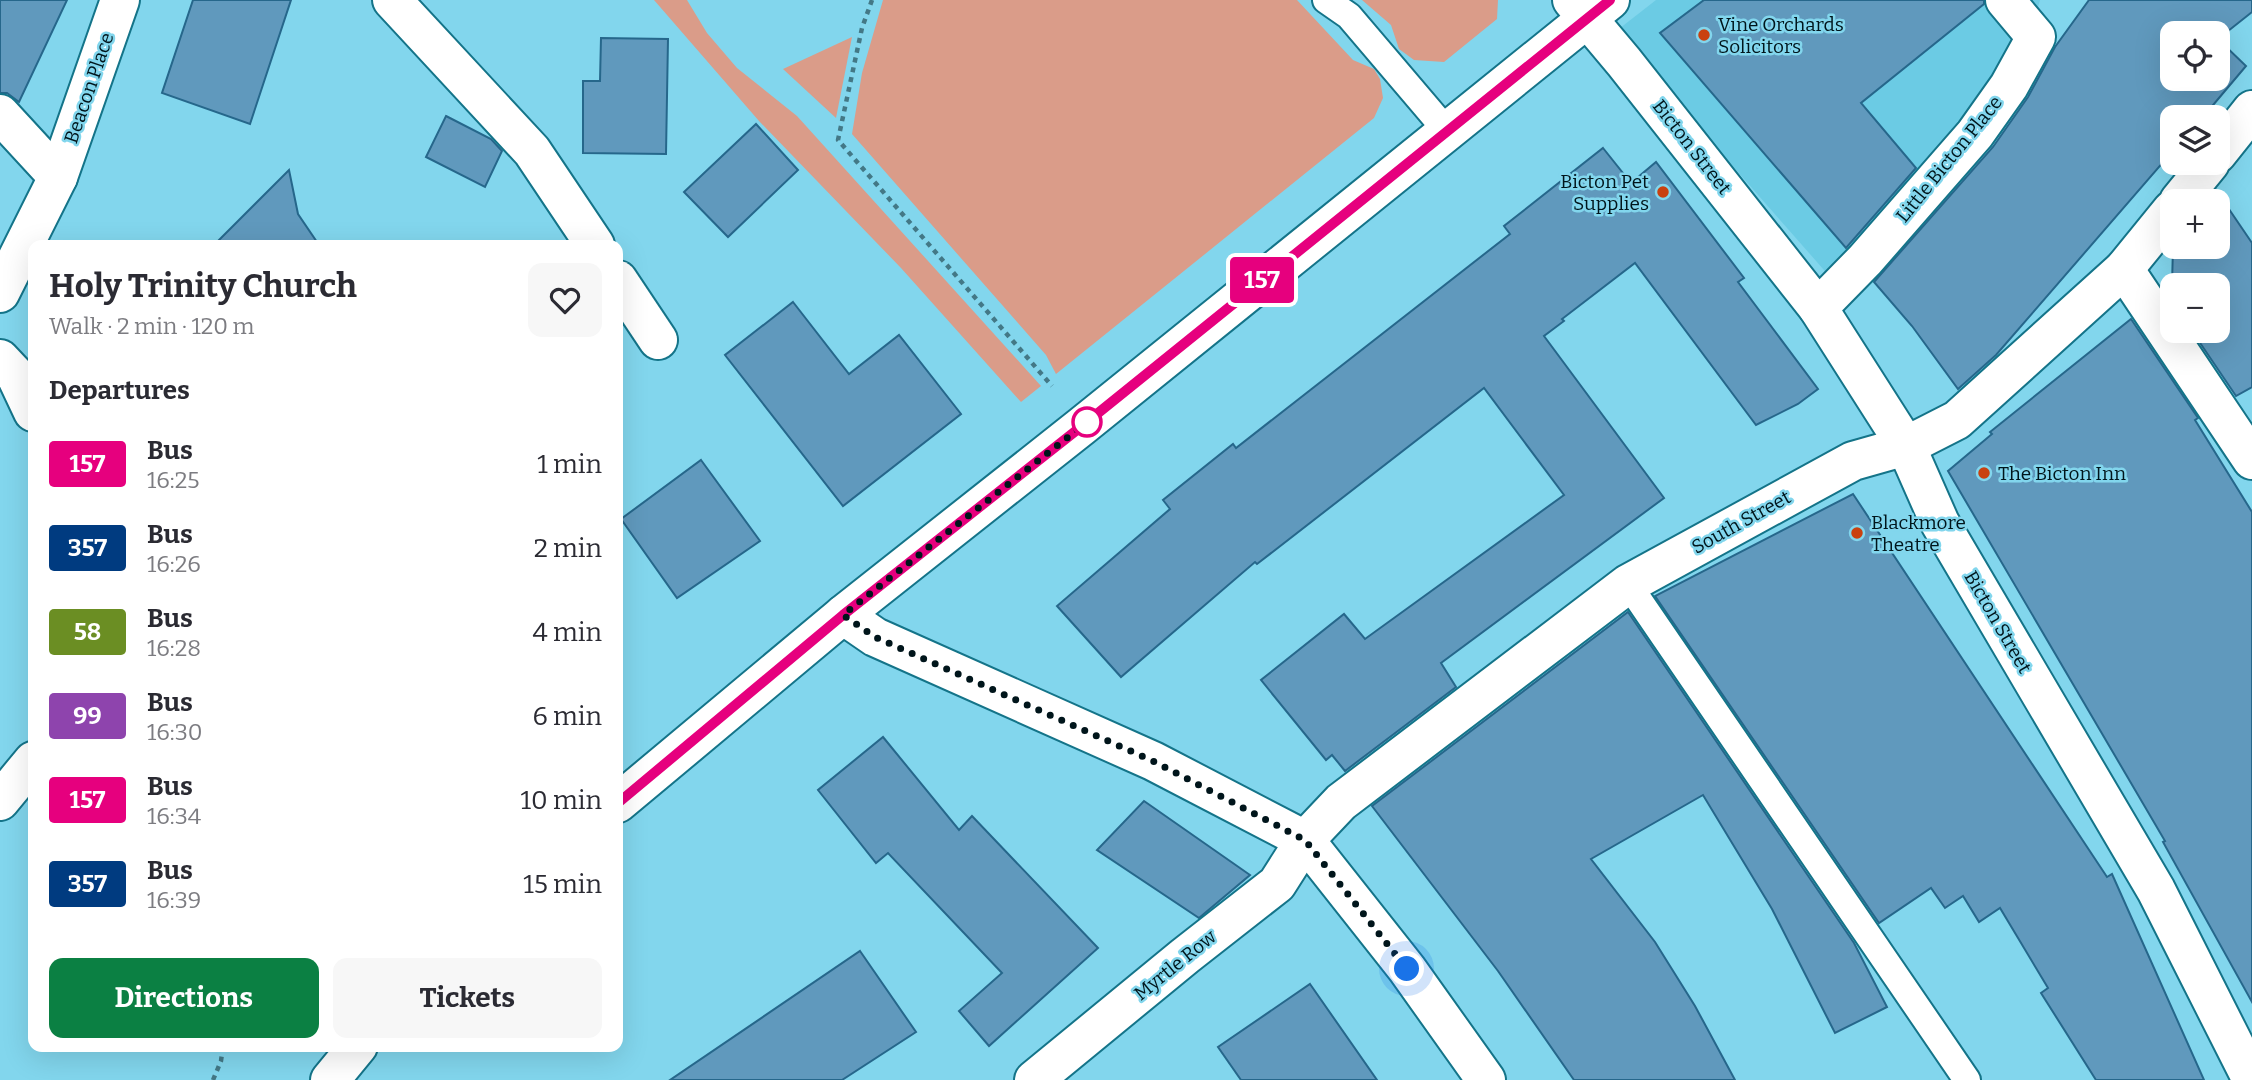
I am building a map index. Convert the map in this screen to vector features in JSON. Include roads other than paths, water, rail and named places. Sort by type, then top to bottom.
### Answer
[{"type":"street","name":"Beacon Place","points":[[0,293],[58,177],[120,0]]},
{"type":"street","points":[[392,0],[533,151],[592,240]]},
{"type":"street","name":"Little Bicton Place","points":[[1818,308],[1865,260],[1975,134],[2009,86],[2036,37],[2005,0]]},
{"type":"street","points":[[623,799],[843,615],[1082,426],[1446,130],[1590,5]]},
{"type":"street","name":"Bicton Street","points":[[1590,5],[1818,308],[1906,446],[1940,523],[2156,890],[2252,1080]]},
{"type":"street","points":[[2230,138],[2252,110]]},
{"type":"street","points":[[0,114],[58,177]]},
{"type":"street","points":[[2189,189],[2200,175]]},
{"type":"street","name":"South Street","points":[[1305,840],[1341,802],[1628,584],[1853,461],[1906,446],[1957,420],[2124,269],[2160,225]]},
{"type":"street","points":[[2124,269],[2252,460]]},
{"type":"street","points":[[623,288],[658,340]]},
{"type":"street","points":[[0,359],[16,376],[28,401]]},
{"type":"street","points":[[843,615],[875,637],[1153,761],[1305,840],[1407,969],[1486,1080]]},
{"type":"street","points":[[0,801],[28,767]]},
{"type":"street","name":"Myrtle Row","points":[[1034,1080],[1277,884],[1305,840]]},
{"type":"street","points":[[330,1080],[353,1052]]},
{"type":"lane","points":[[1326,0],[1349,16],[1446,130]]},
{"type":"lane","points":[[1628,584],[1967,1080]]},
{"type":"place","name":"Vine Orchards Solicitors","points":[[1704,35]]},
{"type":"place","name":"Bicton Pet Supplies","points":[[1663,192]]},
{"type":"place","name":"The Bicton Inn","points":[[1984,473]]},
{"type":"place","name":"Blackmore Theatre","points":[[1857,533]]}]
